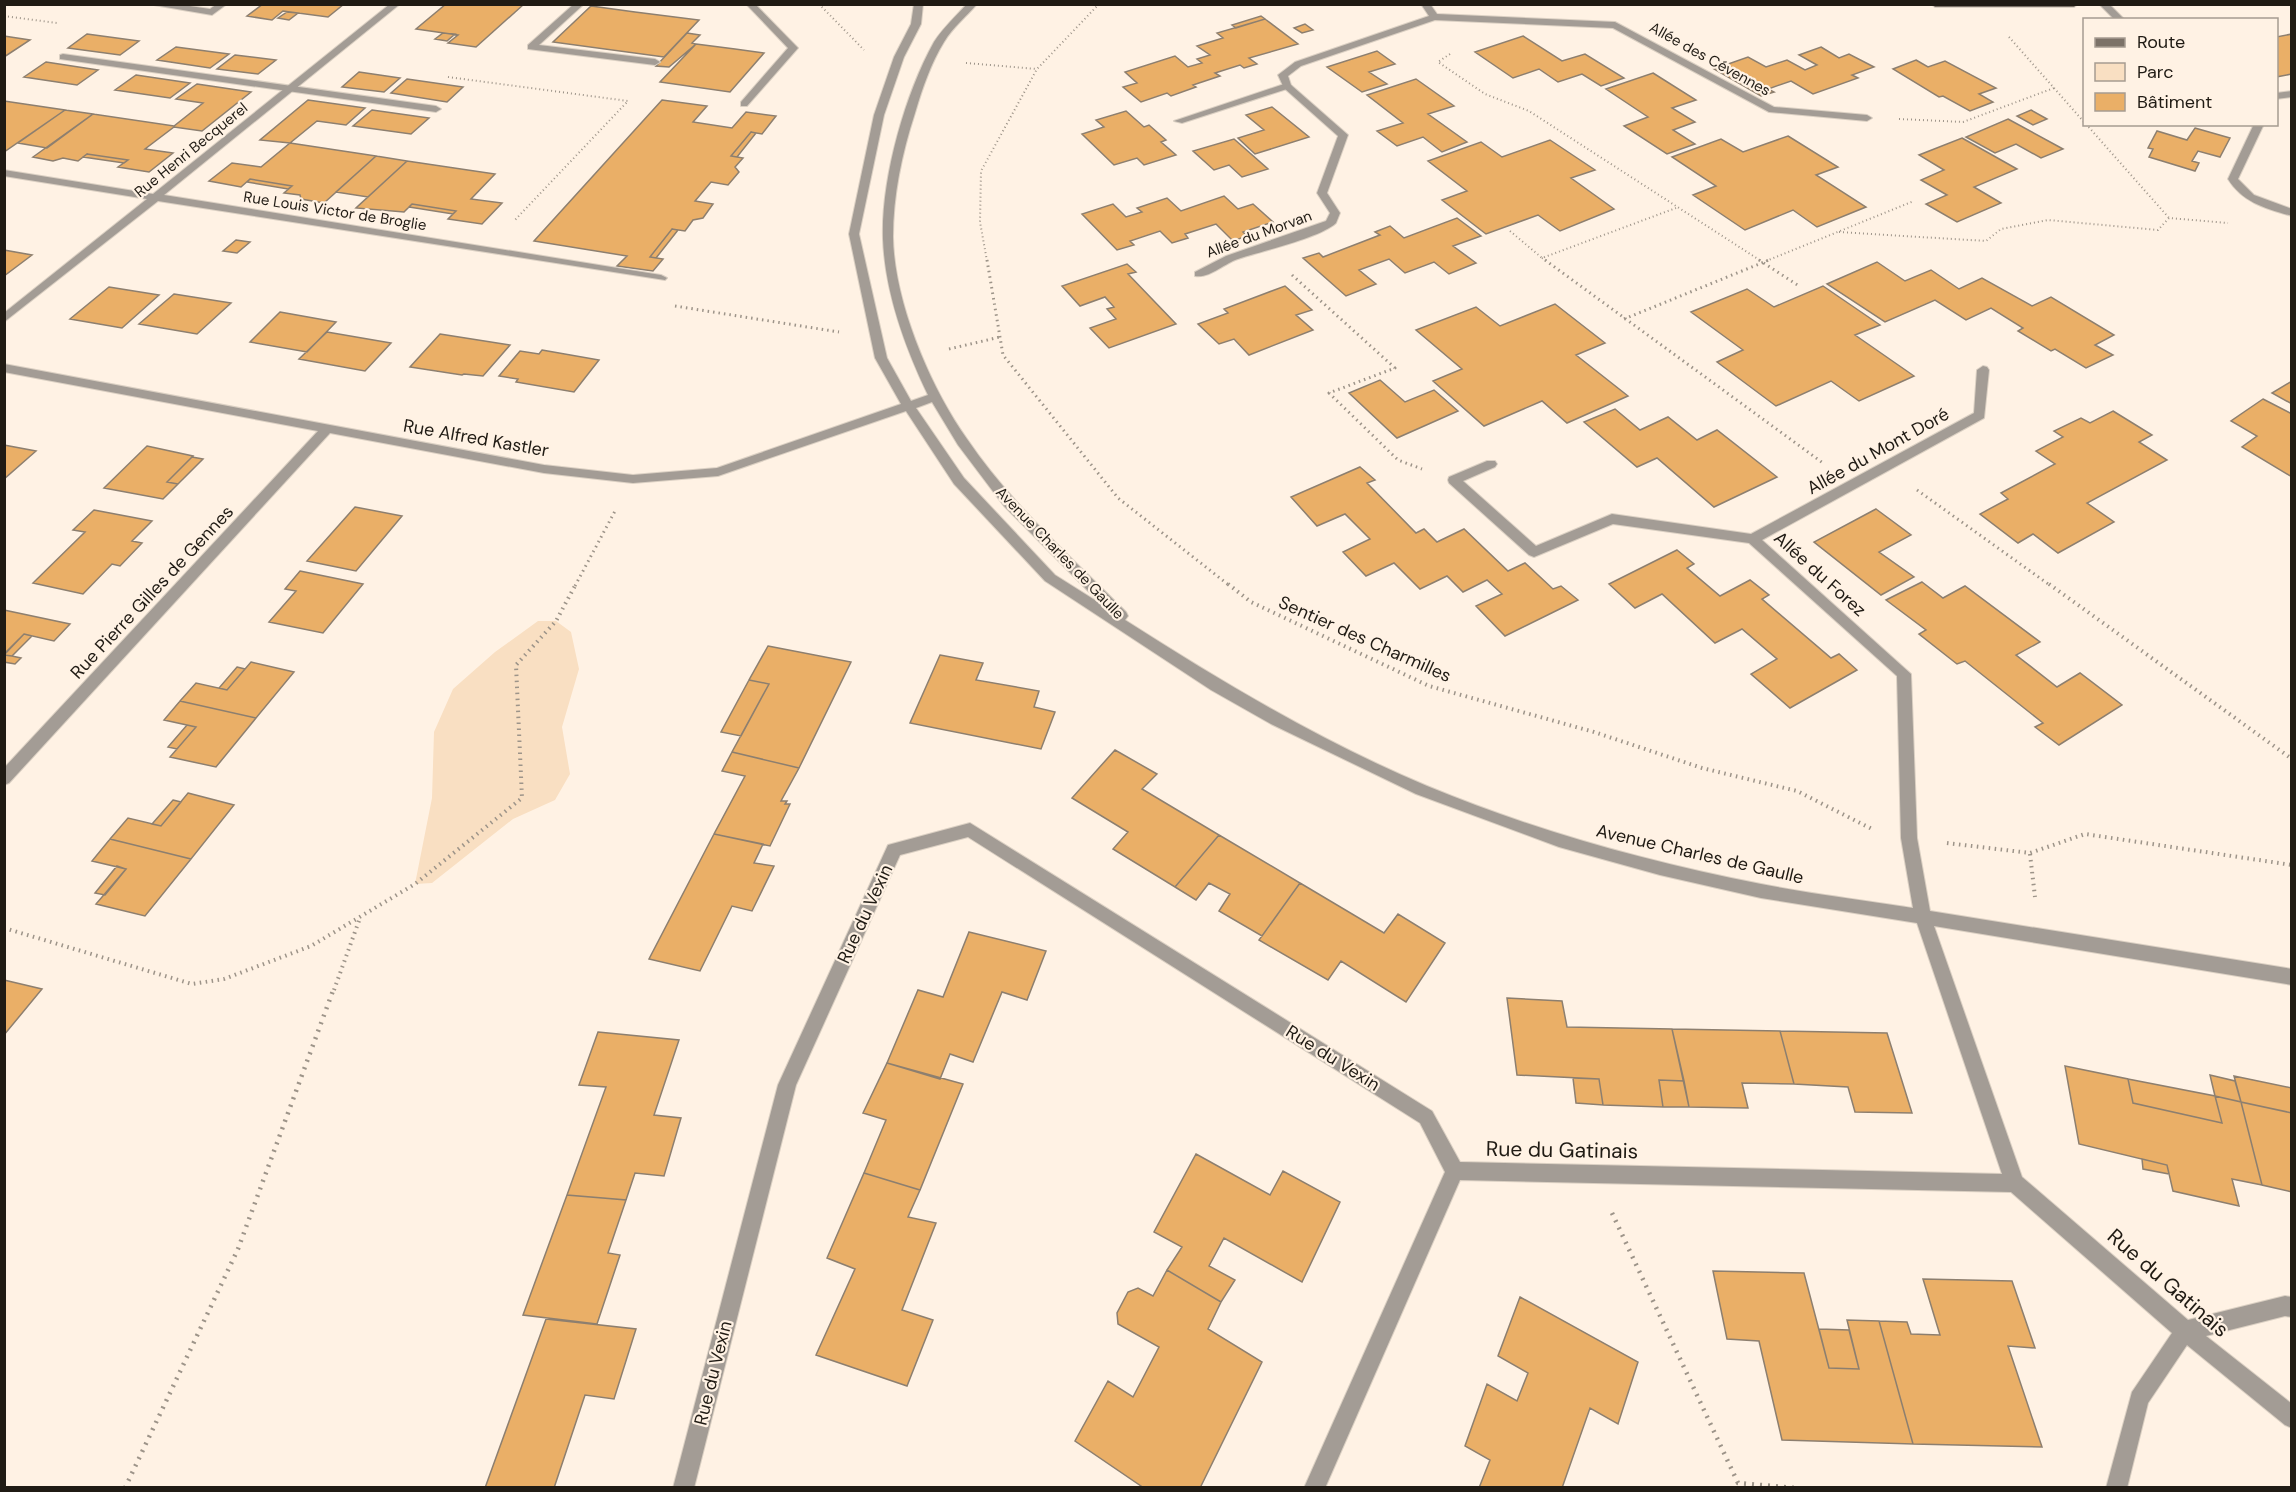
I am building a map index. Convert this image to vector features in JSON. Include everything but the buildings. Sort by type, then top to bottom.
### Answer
[{"type":"street","points":[[152,4],[212,12],[223,4]]},
{"type":"street","name":"Rue Henri Becquerel","points":[[4,319],[396,4]]},
{"type":"street","points":[[580,4],[531,47],[655,62]]},
{"type":"street","points":[[744,104],[793,48],[750,4]]},
{"type":"street","name":"Avenue Charles de Gaulle","points":[[919,4],[916,24],[899,57],[879,115],[854,234],[880,358],[908,406],[959,481],[1050,578],[1215,686],[1276,720],[1421,790],[1490,817],[1559,840],[1660,868],[1761,891],[2292,977]]},
{"type":"street","name":"Avenue Charles de Gaulle","points":[[973,4],[950,27],[930,60],[915,97],[894,168],[888,238],[895,289],[916,357],[935,397],[962,442],[1009,503],[1143,638]]},
{"type":"street","points":[[1179,121],[1287,86],[1283,75],[1298,64],[1434,17],[1425,4]]},
{"type":"street","points":[[1935,4],[2074,4]]},
{"type":"street","points":[[2103,4],[2119,18]]},
{"type":"street","name":"Allée des Cévennes","points":[[1434,17],[1615,25],[1772,110],[1867,118]]},
{"type":"street","points":[[63,57],[435,109]]},
{"type":"street","name":"Allée du Morvan","points":[[1199,274],[1230,258],[1331,223],[1335,213],[1322,193],[1343,135],[1287,86]]},
{"type":"street","points":[[2258,126],[2233,179],[2238,190],[2265,204],[2292,213]]},
{"type":"street","name":"Rue Louis Victor de Broglie","points":[[4,173],[661,278]]},
{"type":"street","name":"Rue Alfred Kastler","points":[[4,368],[544,469],[633,479],[718,472],[935,397]]},
{"type":"street","name":"Allée du Mont Doré","points":[[1753,539],[1980,415],[1983,370]]},
{"type":"street","name":"Rue Pierre Gilles de Gennes","points":[[4,779],[326,430]]},
{"type":"street","points":[[1454,480],[1491,464]]},
{"type":"street","name":"Allée du Forez","points":[[1454,480],[1533,552],[1612,519],[1753,539],[1904,674],[1909,838],[1923,918]]},
{"type":"street","name":"Rue du Vexin","points":[[683,1488],[787,1085],[894,850],[970,830],[1426,1117],[1455,1171]]},
{"type":"street","name":"Rue du Gatinais","points":[[1923,918],[2015,1183],[2186,1331],[2292,1418]]},
{"type":"street","points":[[1314,1488],[1455,1171]]},
{"type":"street","name":"Rue du Gatinais","points":[[1455,1171],[2015,1183]]},
{"type":"street","points":[[2116,1488],[2139,1399],[2186,1331],[2285,1306],[2292,1307]]},
{"type":"path","name":"Sentier des Charmilles","points":[[1099,4],[1037,69],[981,171],[980,222],[1004,355],[1118,498],[1251,602],[1429,687],[1594,732],[1702,768],[1797,791],[1870,829],[1909,838],[2030,853],[2085,834],[2292,865]]},
{"type":"path","points":[[1981,5],[2083,120]]},
{"type":"path","points":[[1450,54],[1438,62],[1485,94],[1529,111],[1799,286]]},
{"type":"path","points":[[930,60],[1037,69]]},
{"type":"path","points":[[1867,118],[1963,122],[2054,88]]},
{"type":"path","points":[[2089,126],[2169,218],[2244,224],[2248,216],[2265,204]]},
{"type":"path","points":[[1624,319],[1914,201]]},
{"type":"path","points":[[1542,258],[1677,207]]},
{"type":"path","points":[[1839,232],[1986,241],[2001,229],[2049,220],[2158,230],[2169,218]]},
{"type":"path","points":[[1510,231],[1542,258],[1624,319],[1854,485]]},
{"type":"path","points":[[1262,248],[1395,368],[1329,393],[1398,460],[1454,480]]},
{"type":"path","points":[[1885,467],[2292,759]]},
{"type":"path","points":[[4,928],[192,984],[224,979],[311,946],[415,884],[522,798],[516,665],[556,621],[633,479]]},
{"type":"path","points":[[125,1488],[238,1249],[360,917]]},
{"type":"path","points":[[1594,1174],[1738,1483],[1796,1488]]},
{"type":"green space","points":[[538,621],[556,621],[571,632],[579,669],[562,727],[570,774],[555,800],[513,819],[432,883],[415,884],[432,798],[434,732],[453,689],[495,652]]}]
